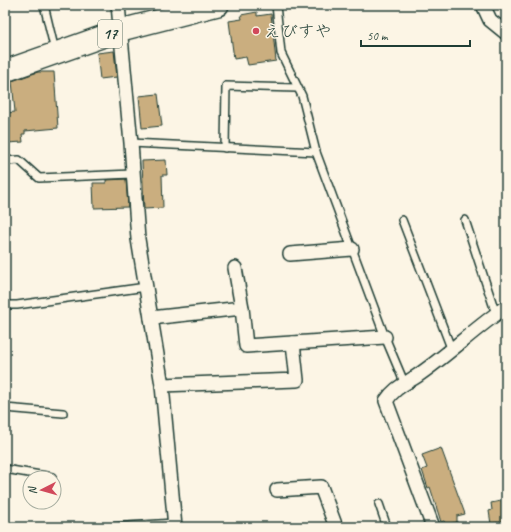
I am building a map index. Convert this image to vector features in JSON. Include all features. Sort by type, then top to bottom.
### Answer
[{"type":"main road","name":"17","points":[[5,71],[121,30],[218,5]]},
{"type":"street","points":[[118,5],[131,143],[132,174],[138,239],[162,385],[174,525]]},
{"type":"street","points":[[483,5],[490,20],[506,32]]},
{"type":"street","points":[[290,254],[352,249]]},
{"type":"street","points":[[235,268],[242,308],[246,346],[385,337]]},
{"type":"street","points":[[151,318],[242,308]]},
{"type":"street","points":[[433,527],[386,401],[391,393],[404,382],[416,376],[501,310]]},
{"type":"street","points":[[162,385],[297,380],[293,343]]},
{"type":"street","points":[[277,490],[321,487],[336,527]]},
{"type":"lane","points":[[44,5],[56,53]]},
{"type":"lane","points":[[276,5],[281,53],[302,96],[316,152],[385,337],[404,382]]},
{"type":"lane","points":[[225,148],[226,86],[297,88]]},
{"type":"lane","points":[[131,143],[316,152]]},
{"type":"lane","points":[[5,161],[19,160],[38,178],[132,174]]},
{"type":"lane","points":[[402,220],[451,348]]},
{"type":"lane","points":[[465,220],[501,310]]},
{"type":"lane","points":[[5,305],[17,305],[146,287]]},
{"type":"lane","points":[[5,408],[63,413]]},
{"type":"lane","points":[[5,469],[22,472]]},
{"type":"lane","points":[[379,504],[386,527]]},
{"type":"lane","points":[[112,527],[174,525]]},
{"type":"building","points":[[257,12],[257,16],[271,14],[276,61],[248,65],[246,57],[234,59],[229,21],[242,19],[241,15]]},
{"type":"building","points":[[114,51],[117,77],[100,79],[97,53]]},
{"type":"building","points":[[38,72],[54,72],[58,128],[25,131],[25,134],[22,134],[23,142],[7,143],[5,113],[15,112],[12,81]]},
{"type":"building","points":[[158,94],[162,126],[142,128],[139,96]]},
{"type":"building","points":[[166,160],[167,175],[162,175],[163,208],[144,209],[142,161]]},
{"type":"building","points":[[126,179],[128,207],[94,208],[93,183],[106,183],[106,180]]},
{"type":"building","points":[[441,448],[465,514],[457,516],[457,522],[446,525],[444,521],[441,522],[430,487],[428,488],[422,470],[427,468],[422,455]]},
{"type":"building","points":[[506,500],[506,521],[491,524],[489,511],[492,510],[491,503]]},
{"type":"place","name":"えびすや","points":[[256,31]]}]
